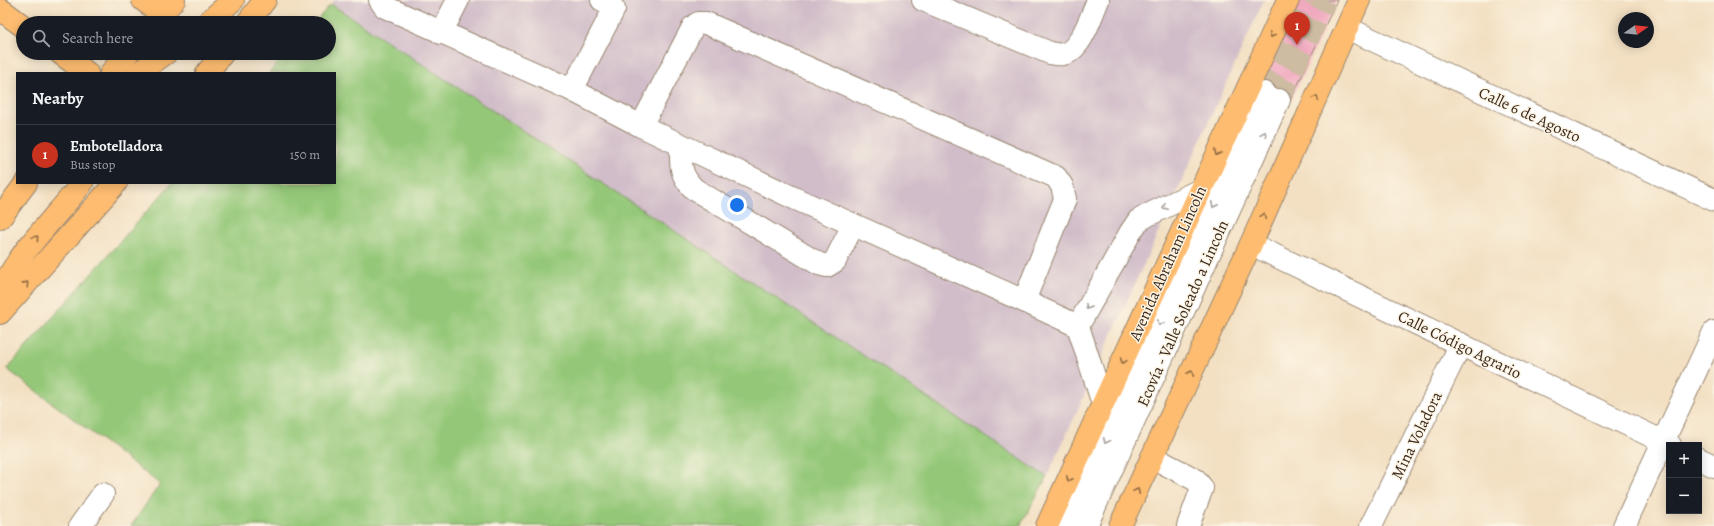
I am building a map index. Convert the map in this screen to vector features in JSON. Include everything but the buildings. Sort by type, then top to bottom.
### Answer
[{"type":"main road","points":[[143,0],[164,12]]},
{"type":"main road","points":[[215,16],[233,0]]},
{"type":"main road","points":[[252,16],[265,0]]},
{"type":"main road","name":"Avenida Abraham Lincoln","points":[[1047,526],[1288,0]]},
{"type":"main road","points":[[1120,526],[1251,244],[1359,0]]},
{"type":"main road","points":[[0,9],[16,21]]},
{"type":"main road","points":[[69,60],[86,72]]},
{"type":"main road","points":[[112,72],[122,60]]},
{"type":"main road","points":[[139,72],[156,60]]},
{"type":"main road","points":[[208,72],[217,60]]},
{"type":"main road","points":[[0,218],[25,184]]},
{"type":"main road","points":[[0,294],[7,277],[29,246],[81,184]]},
{"type":"main road","points":[[0,313],[115,184]]},
{"type":"street","points":[[380,0],[385,7],[572,90],[681,145],[853,225],[1024,300],[1078,326],[1103,404]]},
{"type":"street","points":[[441,33],[458,0]]},
{"type":"street","points":[[572,90],[614,9],[609,3],[602,0]]},
{"type":"street","points":[[923,0],[1050,53],[1062,54],[1074,49],[1080,40],[1098,0]]},
{"type":"street","points":[[641,126],[694,27],[698,23],[706,22],[1056,177],[1062,186],[1065,199],[1024,300]]},
{"type":"street","name":"Calle 6 de Agosto","points":[[1347,28],[1714,200]]},
{"type":"street","name":"Ecovía - Valle Soleado a Lincoln","points":[[1067,526],[1272,96],[1086,526]]},
{"type":"street","points":[[681,145],[681,171],[686,180],[694,189],[819,264],[827,266],[835,261],[853,225]]},
{"type":"street","points":[[1078,326],[1138,221],[1200,190]]},
{"type":"street","name":"Calle Código Agrario","points":[[1251,244],[1666,443]]},
{"type":"street","points":[[1666,442],[1714,332]]},
{"type":"street","name":"Mina Voladora","points":[[1371,526],[1461,344]]},
{"type":"street","points":[[1624,526],[1666,443]]},
{"type":"street","points":[[1152,457],[1196,480],[1202,488],[1188,526]]},
{"type":"street","points":[[1702,460],[1714,466]]},
{"type":"street","points":[[80,526],[103,494]]},
{"type":"shaded area","points":[[334,0],[1264,0],[1047,477],[331,4]]},
{"type":"green space","points":[[331,4],[1047,477],[1020,526],[131,526],[160,484],[7,369],[171,184],[336,184],[336,72],[270,72],[281,60],[336,60],[336,16],[320,16]]},
{"type":"tunnel","points":[[1265,93],[1307,0]]},
{"type":"tunnel","points":[[1279,100],[1326,0]]},
{"type":"place","name":"Embotelladora","points":[[1297,45]]}]
